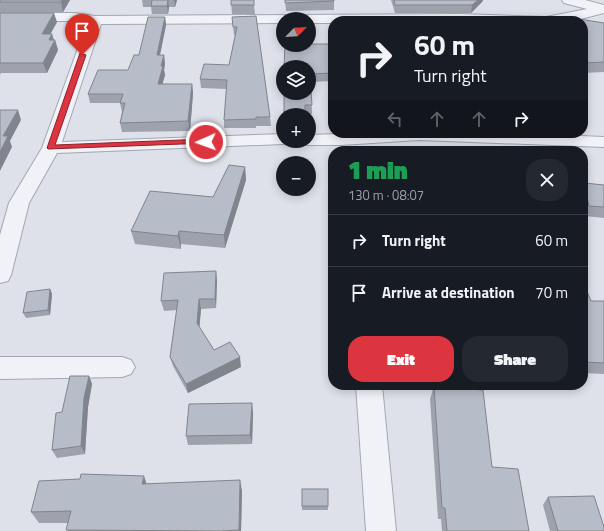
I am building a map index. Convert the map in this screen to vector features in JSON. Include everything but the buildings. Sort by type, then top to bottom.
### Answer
[{"type":"street","points":[[569,0],[603,9]]},
{"type":"street","points":[[577,16],[603,9]]},
{"type":"street","points":[[0,17],[77,12],[95,20],[219,12],[380,16]]},
{"type":"street","points":[[0,275],[19,203],[51,148],[95,20]]},
{"type":"street","points":[[316,141],[342,146],[398,138]]},
{"type":"street","points":[[498,138],[604,142]]},
{"type":"street","points":[[51,148],[276,140]]},
{"type":"street","points":[[0,368],[122,367]]},
{"type":"street","points":[[369,390],[381,531]]},
{"type":"route","points":[[82,55],[51,148],[206,142]]}]
